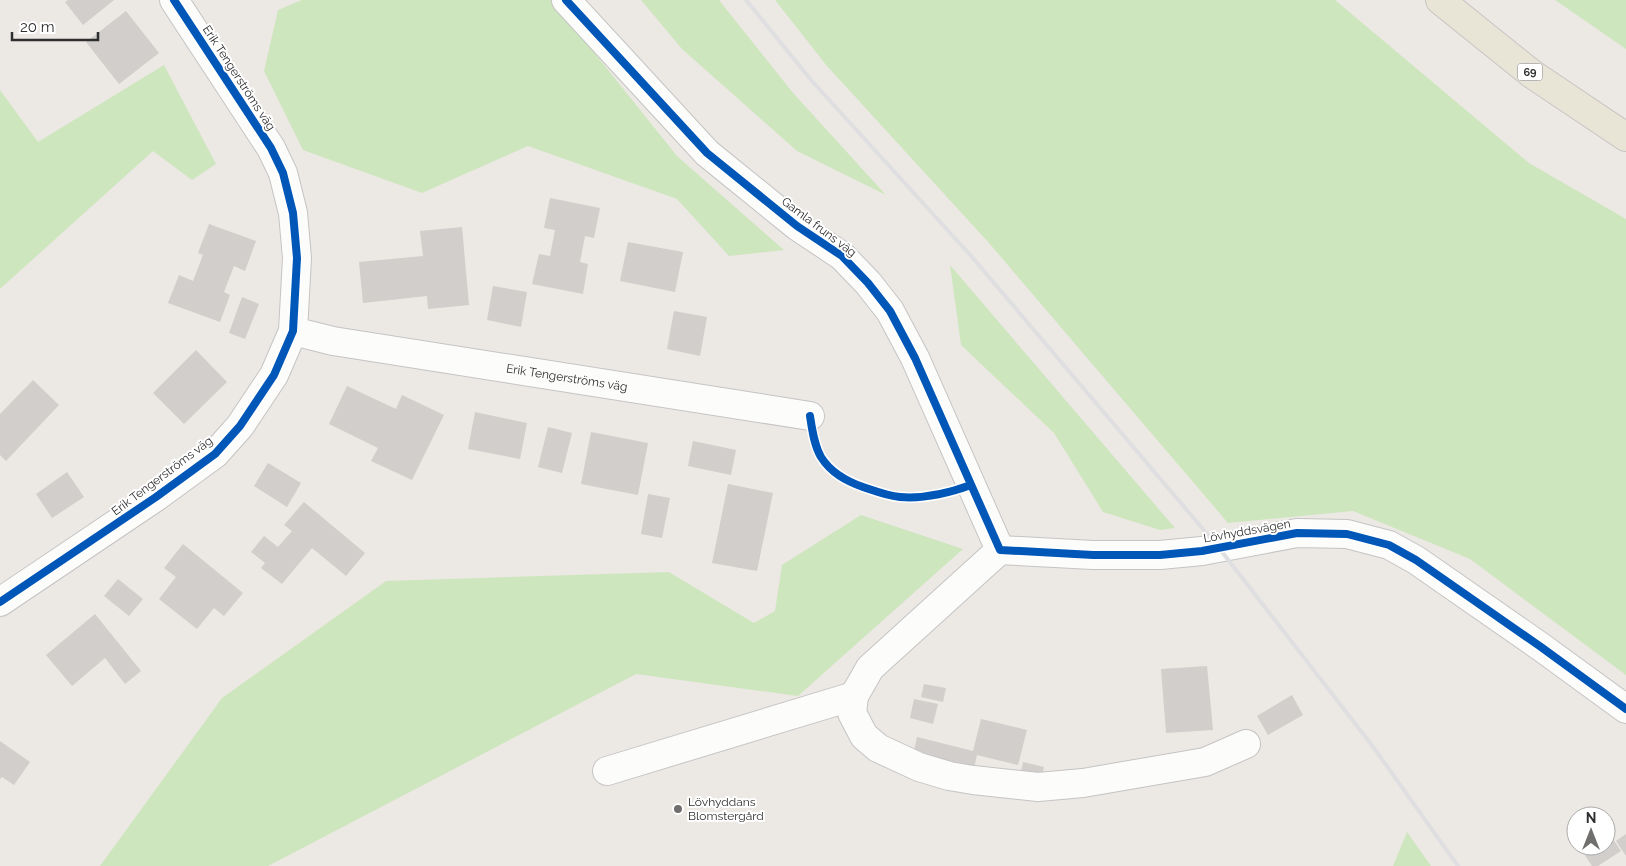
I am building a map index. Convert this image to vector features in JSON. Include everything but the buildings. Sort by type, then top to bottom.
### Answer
[{"type":"main road","name":"69","points":[[1440,0],[1532,74],[1626,137]]},
{"type":"street","name":"Erik Tengerströms väg","points":[[0,602],[156,497],[215,454],[240,426],[274,375],[294,331],[298,258],[293,213],[283,173],[271,148],[174,0]]},
{"type":"street","name":"Gamla fruns väg","points":[[566,0],[707,153],[797,226],[842,256],[868,283],[890,311],[915,358],[1000,550]]},
{"type":"street","name":"Erik Tengerströms väg","points":[[294,331],[333,341],[810,416]]},
{"type":"street","name":"Lövhyddsvägen","points":[[1000,550],[1093,555],[1160,556],[1202,551],[1297,533],[1346,534],[1355,536],[1389,545],[1416,560],[1626,709]]},
{"type":"street","points":[[1000,550],[870,668],[854,696],[852,713],[864,736],[878,748],[919,767],[949,776],[1038,787],[1083,783],[1205,762],[1246,744]]},
{"type":"street","points":[[607,771],[854,696]]},
{"type":"green space","points":[[302,0],[552,0],[677,156],[784,250],[729,256],[677,199],[528,146],[422,193],[303,150],[264,71],[278,10]]},
{"type":"green space","points":[[641,0],[719,0],[794,94],[886,195],[797,151],[682,49]]},
{"type":"green space","points":[[775,0],[1335,0],[1529,163],[1626,219],[1626,675],[1470,559],[1353,511],[1228,523],[989,243],[827,66]]},
{"type":"green space","points":[[1555,0],[1626,0],[1626,49]]},
{"type":"green space","points":[[164,65],[216,164],[192,180],[153,151],[0,289],[0,90],[38,142]]},
{"type":"green space","points":[[950,265],[1175,528],[1160,530],[1103,512],[1054,433],[961,345]]},
{"type":"green space","points":[[861,515],[963,549],[798,696],[636,674],[268,866],[100,866],[222,698],[386,581],[669,572],[754,623],[775,611],[782,565]]},
{"type":"green space","points":[[1407,832],[1431,866],[1393,866]]},
{"type":"railway","points":[[746,0],[811,80],[972,257],[1219,548],[1374,748],[1458,866]]},
{"type":"cycle path","points":[[0,602],[156,497],[215,454],[240,426],[274,375],[293,331],[297,258],[293,213],[283,173],[271,148],[174,0]]},
{"type":"cycle path","points":[[566,0],[707,153],[797,226],[842,256],[868,283],[890,311],[915,358],[1000,550],[1093,555],[1160,555],[1202,551],[1297,533],[1347,534],[1389,545],[1416,560],[1626,709]]},
{"type":"cycle path","points":[[810,416],[815,442],[825,463],[834,472],[857,485],[886,494],[909,497],[936,495],[971,485]]},
{"type":"place","name":"Lövhyddans Blomstergård","points":[[678,809]]}]
